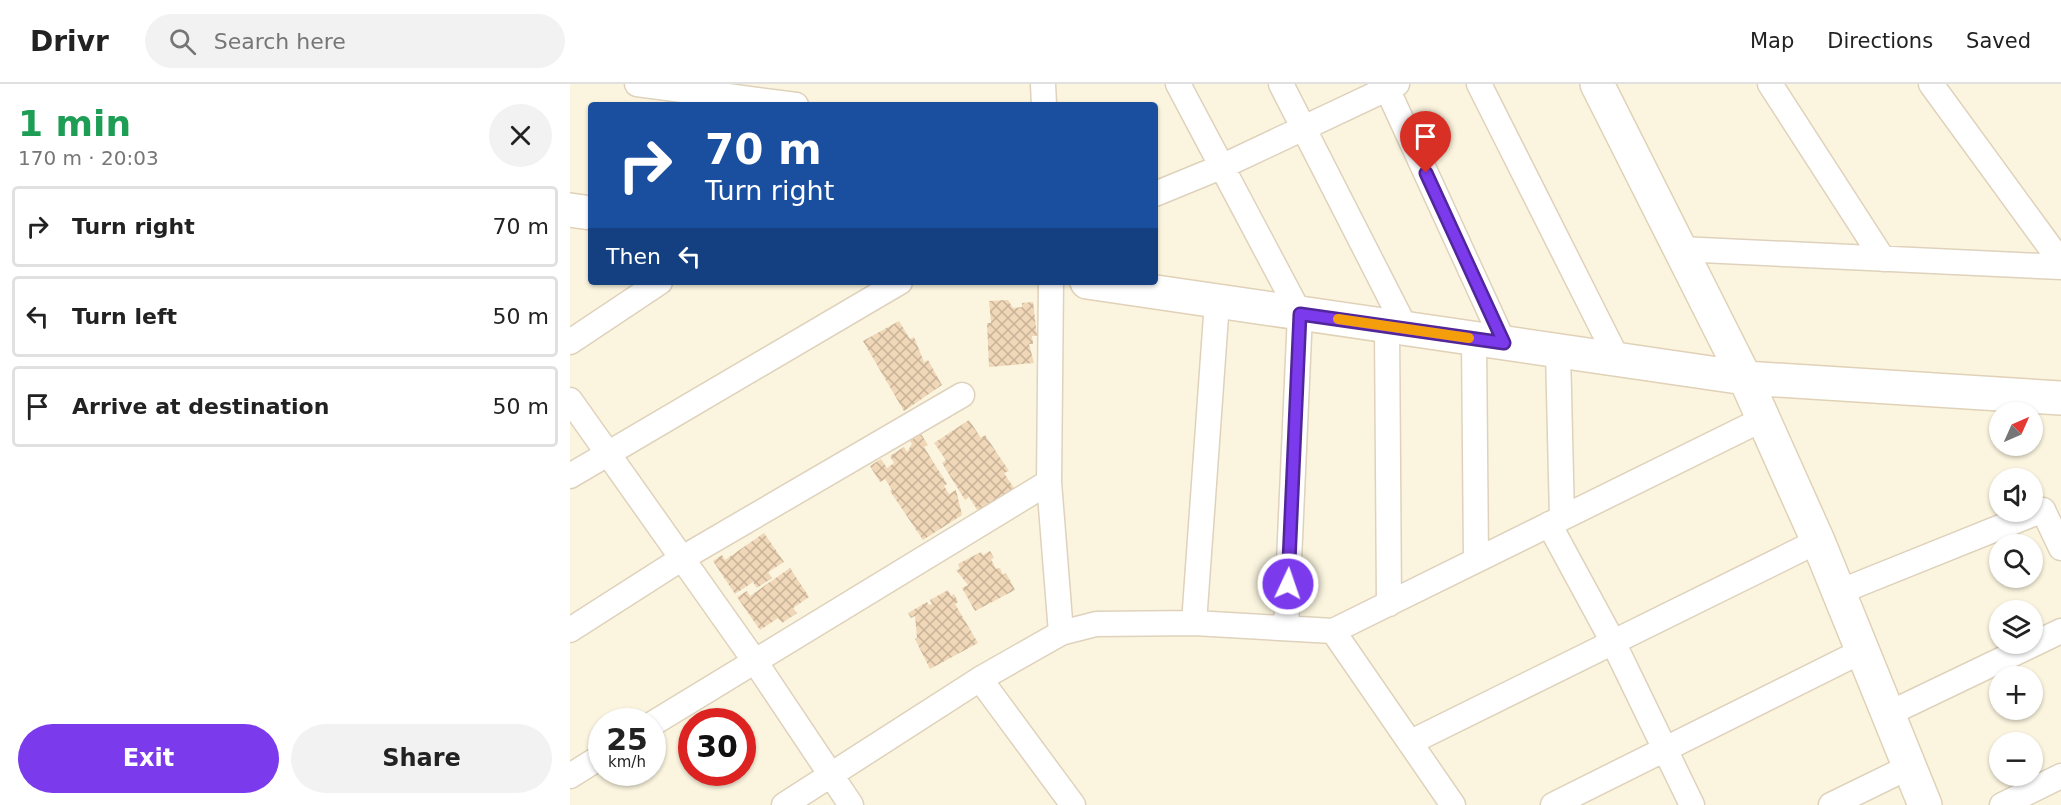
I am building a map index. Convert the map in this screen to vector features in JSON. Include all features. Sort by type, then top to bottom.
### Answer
[{"type":"street","points":[[638,84],[773,102]]},
{"type":"street","points":[[1043,84],[1044,102]]},
{"type":"street","points":[[1178,84],[1300,314],[1286,628]]},
{"type":"street","points":[[1281,84],[1304,128],[1397,328],[1389,603]]},
{"type":"street","points":[[1479,84],[1618,360]]},
{"type":"street","points":[[1597,84],[1745,378],[1818,541],[1925,805]]},
{"type":"street","points":[[1770,84],[1883,259]]},
{"type":"street","points":[[1931,84],[2061,264]]},
{"type":"street","points":[[1158,193],[1221,167],[1390,85],[1489,341],[1476,560]]},
{"type":"street","points":[[570,210],[588,213]]},
{"type":"street","points":[[1680,249],[1883,259],[2061,264]]},
{"type":"street","points":[[570,342],[656,285]]},
{"type":"street","points":[[570,476],[895,285]]},
{"type":"street","points":[[1051,285],[1049,482],[1061,633]]},
{"type":"street","points":[[1106,285],[1745,378],[2061,398]]},
{"type":"street","points":[[1194,623],[1217,302]]},
{"type":"street","points":[[1558,351],[1555,521],[1692,805]]},
{"type":"street","points":[[570,630],[681,559],[962,395]]},
{"type":"street","points":[[570,400],[754,660],[830,777],[851,805]]},
{"type":"street","points":[[784,805],[980,680],[1061,633],[1096,624],[1194,623],[1333,631],[1763,419]]},
{"type":"street","points":[[666,715],[1049,482]]},
{"type":"street","points":[[1839,592],[2043,510],[2061,548]]},
{"type":"street","points":[[1411,742],[1818,541]]},
{"type":"street","points":[[1333,631],[1411,742],[1447,803]]},
{"type":"street","points":[[1888,714],[2061,631]]},
{"type":"street","points":[[1553,805],[1862,651]]},
{"type":"street","points":[[980,680],[1073,805]]},
{"type":"street","points":[[570,776],[588,765]]},
{"type":"street","points":[[1831,805],[1909,767]]},
{"type":"street","points":[[2002,805],[2061,776]]},
{"type":"building","points":[[1008,300],[1013,308],[1022,307],[1022,303],[1033,302],[1037,336],[1032,336],[1033,344],[1029,344],[1034,363],[989,367],[987,323],[991,323],[989,301]]},
{"type":"building","points":[[899,321],[910,339],[914,337],[924,362],[928,360],[942,385],[904,411],[863,341]]},
{"type":"building","points":[[969,420],[981,438],[985,435],[1009,471],[1004,473],[1014,488],[978,511],[969,497],[965,500],[942,463],[946,460],[934,443]]},
{"type":"building","points":[[921,434],[928,445],[924,447],[947,484],[944,486],[949,494],[956,490],[962,515],[923,540],[890,491],[892,490],[885,479],[880,482],[870,466],[881,459],[887,468],[894,463],[890,456],[904,447],[907,452],[912,444],[910,441]]},
{"type":"building","points":[[764,533],[784,562],[768,572],[772,578],[757,588],[753,582],[735,594],[713,561],[722,555],[725,560]]},
{"type":"building","points":[[990,551],[996,569],[1000,568],[1003,575],[1006,573],[1015,590],[975,611],[962,588],[968,585],[956,570],[960,569],[958,564],[981,552],[983,555]]},
{"type":"building","points":[[790,568],[809,597],[793,608],[797,613],[782,623],[778,618],[760,630],[737,597],[747,591],[750,596]]},
{"type":"building","points":[[948,590],[951,596],[954,594],[958,602],[955,604],[978,643],[930,669],[915,639],[917,638],[915,616],[911,618],[908,613],[927,602],[929,605],[932,604],[930,600]]},
{"type":"slow traffic","points":[[1338,319],[1469,338]]},
{"type":"route","points":[[1288,584],[1300,314],[1504,343],[1426,173]]}]
